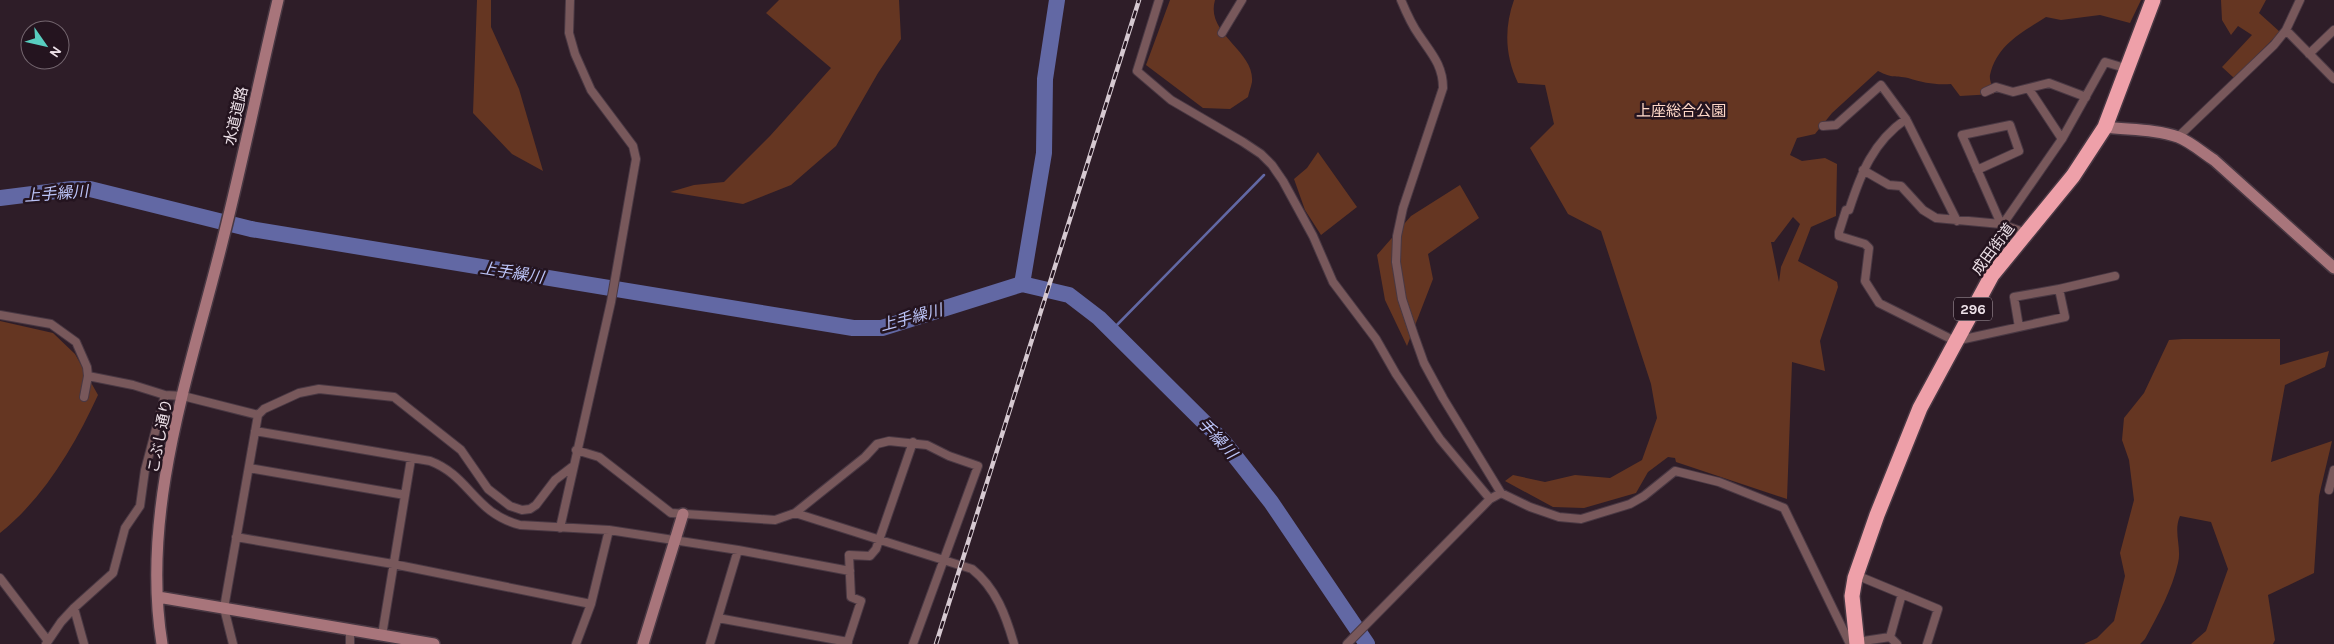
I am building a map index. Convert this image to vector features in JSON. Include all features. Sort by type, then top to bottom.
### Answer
[{"type":"highway","name":"成田街道","points":[[1855,643],[1852,596],[1856,575],[1913,423],[1955,341],[1992,275],[2073,176],[2105,127],[2153,0]]},
{"type":"street","name":"水道道路","points":[[224,238],[278,0]]},
{"type":"street","points":[[560,528],[572,467],[611,302],[636,159],[633,146],[590,90],[575,54],[568,33],[570,0]]},
{"type":"street","points":[[1159,0],[1137,71],[1171,100],[1243,142],[1261,154],[1272,165],[1309,227],[1333,282],[1376,338],[1396,374],[1440,439],[1490,499]]},
{"type":"street","points":[[1222,33],[1242,0]]},
{"type":"street","points":[[1401,0],[1408,17],[1434,55],[1443,74],[1443,88],[1403,208],[1397,236],[1396,262],[1402,299],[1424,363],[1501,493],[1544,512],[1581,520],[1630,504],[1644,496],[1675,471],[1719,482],[1784,508],[1855,643],[1890,637]]},
{"type":"street","points":[[2178,137],[2274,45],[2286,30],[2300,0]]},
{"type":"street","points":[[2286,30],[2334,80]]},
{"type":"street","points":[[2309,54],[2334,30]]},
{"type":"street","points":[[2002,224],[2062,139],[2105,62],[2128,69]]},
{"type":"street","points":[[1985,92],[1996,87],[2013,92],[2049,83],[2086,97]]},
{"type":"street","points":[[1823,126],[1836,125],[1881,85],[1906,119],[1957,221]]},
{"type":"street","points":[[2029,89],[2062,139]]},
{"type":"street","points":[[1906,119],[1888,131],[1863,170],[1849,210],[1846,210],[1839,236],[1866,244],[1869,248],[1865,281],[1879,303],[1955,341],[2065,317],[2059,289]]},
{"type":"street","points":[[1977,170],[2019,150],[2010,125],[1962,135],[1977,170],[2002,224]]},
{"type":"street","points":[[2105,127],[2178,137],[2214,160],[2334,268]]},
{"type":"street","points":[[1863,170],[1889,185],[1901,186],[1923,210],[1936,218],[2002,224],[2026,233]]},
{"type":"street","name":"こぶし通り","points":[[162,644],[158,597],[158,552],[164,492],[183,396],[224,238]]},
{"type":"street","points":[[2019,327],[2014,297],[2115,276]]},
{"type":"street","points":[[0,315],[51,324],[76,342],[87,367],[88,376],[84,397]]},
{"type":"street","points":[[88,376],[133,385],[165,395],[183,396],[258,415]]},
{"type":"street","points":[[233,644],[224,608],[258,415],[264,409],[300,393],[319,389],[394,397],[461,450],[488,489],[510,506],[522,510],[530,509],[536,505],[555,480],[572,467]]},
{"type":"street","points":[[0,578],[47,643],[74,608],[113,573],[125,528],[140,506],[145,470],[165,395]]},
{"type":"street","points":[[256,431],[430,461],[443,466],[459,479],[476,500],[490,512],[509,522],[560,528],[609,530],[738,550],[850,571]]},
{"type":"street","points":[[576,450],[599,457],[666,511],[683,514],[774,520],[795,513],[865,457],[877,444],[889,441],[913,442],[927,445],[948,456],[978,466],[913,644]]},
{"type":"street","points":[[718,618],[847,643],[861,601],[851,597],[849,556],[870,556],[876,549],[913,442]]},
{"type":"street","points":[[382,635],[412,459]]},
{"type":"street","points":[[249,468],[406,495]]},
{"type":"street","points":[[2330,490],[2334,470]]},
{"type":"street","points":[[1348,644],[1490,499],[1501,493]]},
{"type":"street","points":[[795,513],[972,569],[986,580],[1009,625],[1014,644]]},
{"type":"street","points":[[643,644],[683,514]]},
{"type":"street","points":[[576,644],[590,604],[609,530]]},
{"type":"street","points":[[236,537],[393,564],[590,604]]},
{"type":"street","points":[[710,644],[738,550]]},
{"type":"street","points":[[1856,575],[1938,609],[1926,644]]},
{"type":"street","points":[[1890,637],[1902,594]]},
{"type":"street","points":[[158,597],[434,644]]},
{"type":"street","points":[[74,608],[84,644]]},
{"type":"street","points":[[350,630],[350,644]]},
{"type":"street","points":[[1890,637],[1897,644]]},
{"type":"green space","points":[[477,0],[491,0],[491,27],[519,89],[543,171],[512,154],[473,113]]},
{"type":"green space","points":[[779,0],[899,0],[901,39],[878,73],[836,146],[791,185],[743,204],[670,192],[694,185],[724,182],[770,136],[831,68],[766,13]]},
{"type":"green space","points":[[1170,0],[1215,0],[1214,12],[1217,23],[1246,60],[1251,71],[1252,82],[1248,97],[1230,109],[1203,108],[1146,65]]},
{"type":"green space","name":"上座総合公園","points":[[1514,0],[2141,0],[2130,23],[2100,15],[2061,20],[2046,17],[2011,41],[1998,56],[1990,75],[1994,94],[1960,96],[1951,84],[1924,82],[1891,76],[1878,71],[1832,113],[1815,134],[1797,138],[1790,155],[1802,161],[1825,158],[1837,164],[1836,216],[1811,227],[1798,261],[1837,282],[1838,287],[1820,341],[1825,371],[1792,362],[1787,499],[1676,462],[1675,458],[1668,457],[1648,472],[1636,493],[1584,508],[1553,507],[1505,481],[1513,475],[1545,482],[1575,475],[1610,478],[1642,460],[1657,418],[1651,384],[1601,231],[1568,214],[1530,148],[1554,124],[1545,85],[1518,83],[1510,63],[1507,31]],"holes":[[[1793,217],[1800,224],[1781,267],[1779,282],[1771,242],[1774,242]]]},
{"type":"green space","points":[[2221,0],[2266,0],[2259,13],[2280,32],[2234,78],[2222,67],[2252,35],[2238,26],[2231,35],[2222,20]]},
{"type":"green space","points":[[1318,152],[1357,207],[1321,235],[1305,210],[1294,179],[1307,168]]},
{"type":"green space","points":[[1460,185],[1479,218],[1428,254],[1433,279],[1407,346],[1385,300],[1377,255],[1411,216]]},
{"type":"green space","points":[[0,321],[53,333],[75,354],[98,395],[79,433],[57,470],[31,504],[0,533]]},
{"type":"green space","points":[[2280,339],[2280,365],[2329,351],[2325,367],[2285,385],[2271,462],[2332,441],[2319,496],[2314,573],[2268,595],[2275,640],[2273,644],[2191,644],[2206,631],[2228,569],[2211,522],[2180,516],[2177,528],[2179,557],[2175,573],[2164,602],[2145,639],[2140,644],[2084,644],[2097,638],[2114,621],[2125,576],[2120,553],[2134,500],[2129,460],[2122,440],[2124,418],[2144,393],[2169,340]]},
{"type":"waterway","points":[[1022,284],[1044,153],[1045,79],[1057,0]]},
{"type":"waterway","points":[[1112,330],[1264,175]]},
{"type":"waterway","name":"上手繰川","points":[[0,198],[72,189],[90,189],[251,229],[853,328],[882,328],[1022,284]]},
{"type":"waterway","name":"手繰川","points":[[1022,284],[1069,295],[1099,318],[1223,441],[1271,502],[1367,644]]},
{"type":"railway","points":[[936,644],[1139,0]]}]
